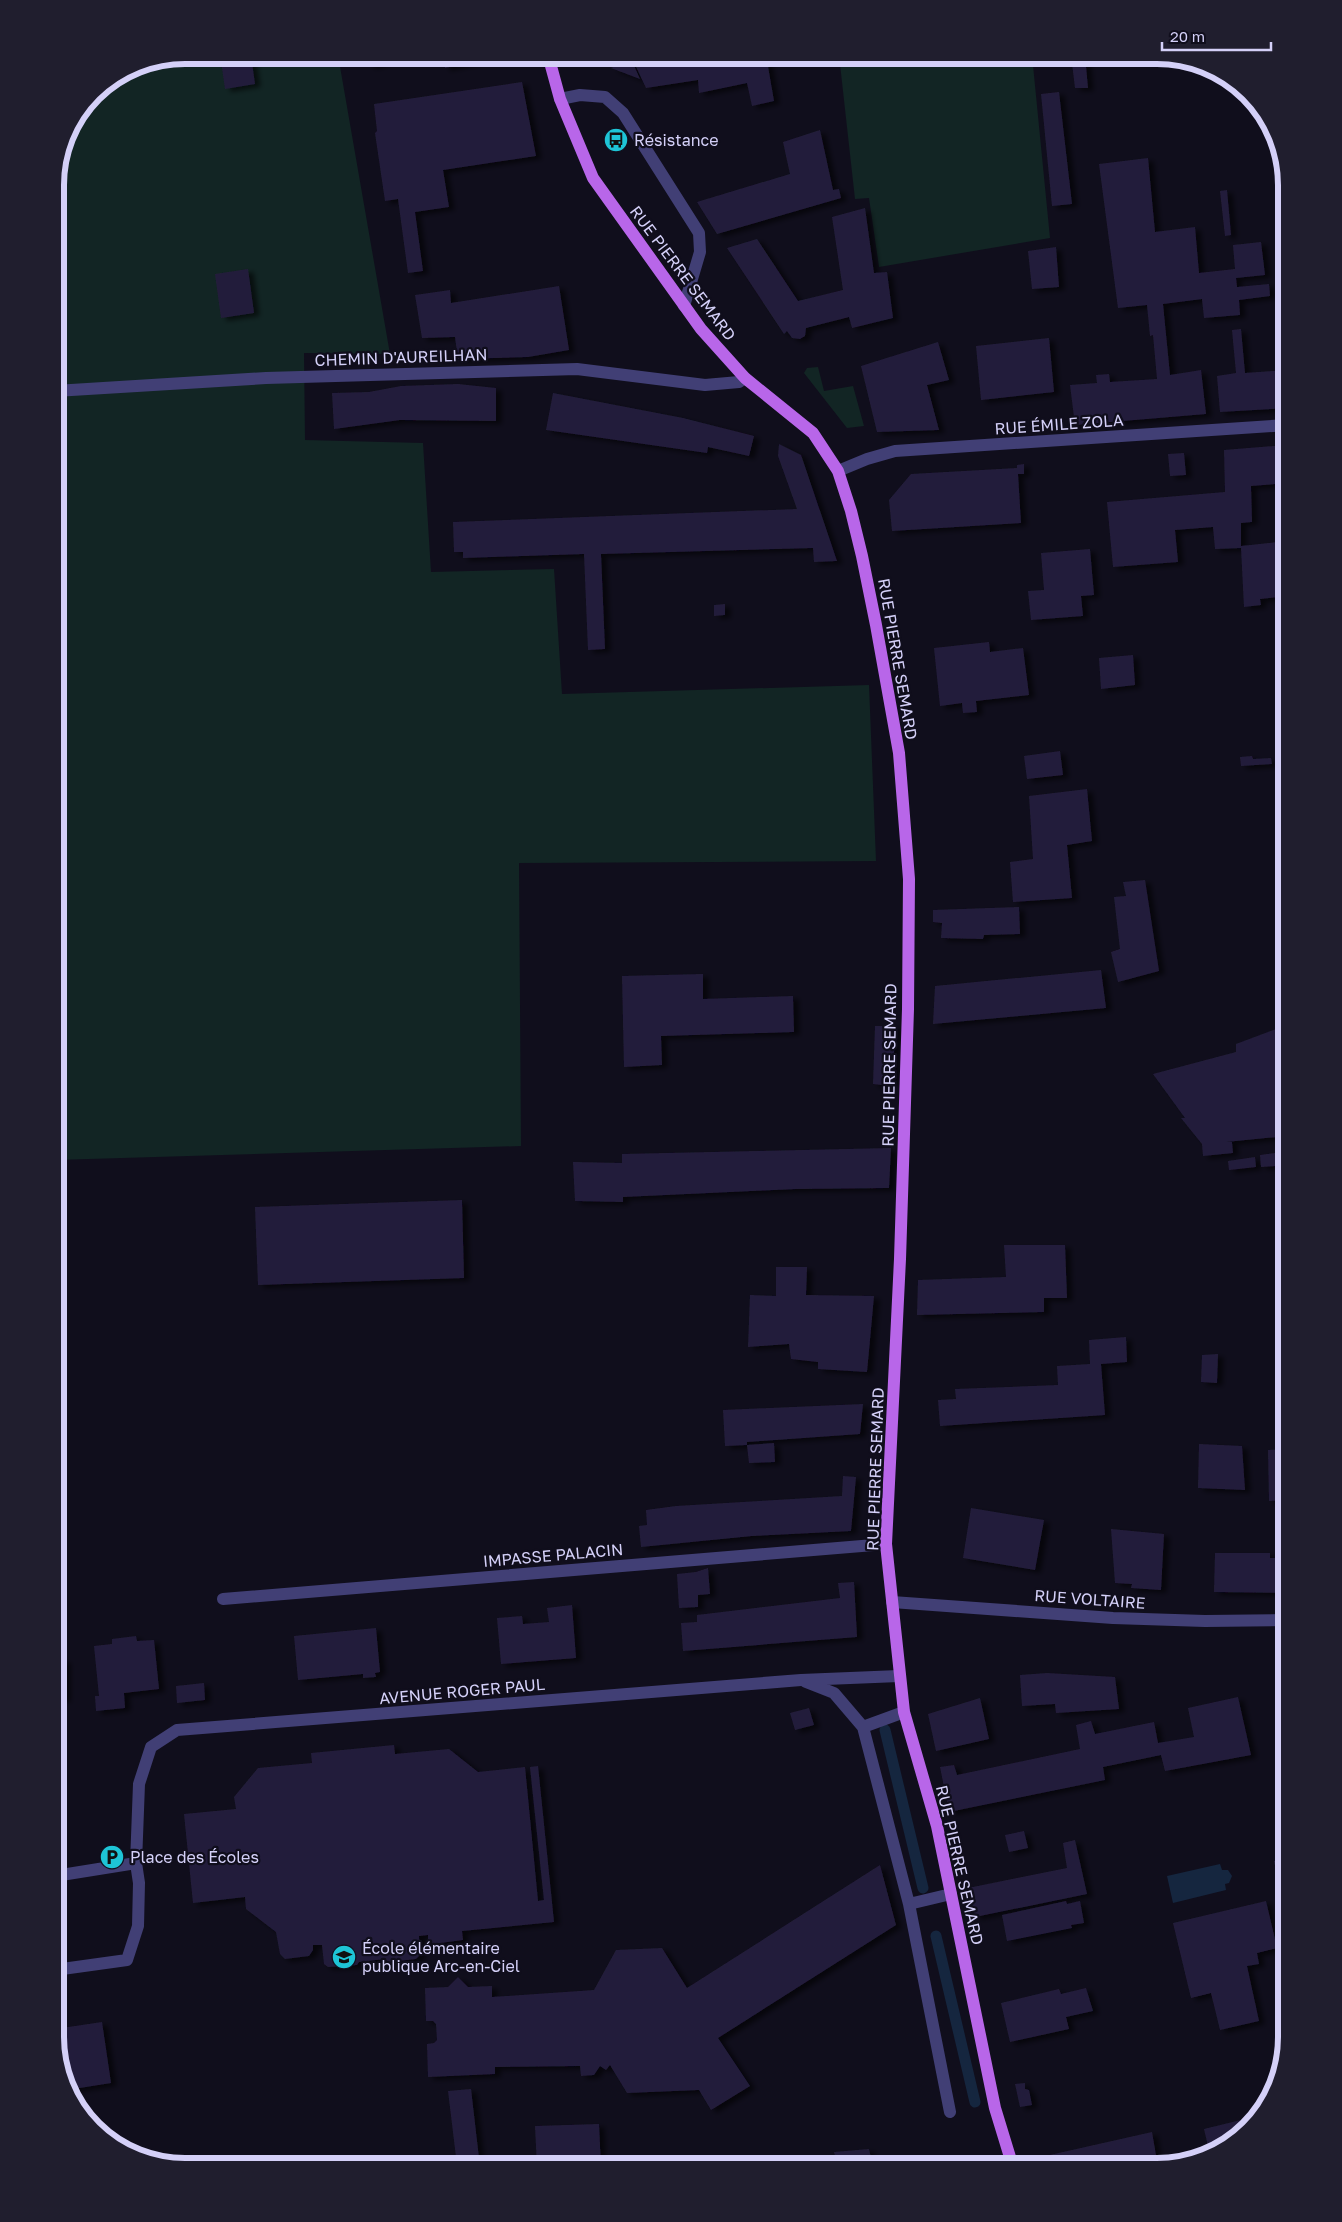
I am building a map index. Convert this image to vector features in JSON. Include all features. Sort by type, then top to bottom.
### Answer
[{"type":"main road","name":"RUE PIERRE SEMARD","points":[[550,64],[560,99],[593,178],[700,329],[745,378],[813,433],[838,472],[851,511],[880,643],[898,754],[909,879],[908,1009],[901,1249],[886,1544],[904,1712],[937,1826],[995,2108],[1010,2158]]},
{"type":"street","points":[[560,99],[580,95],[605,97],[623,113],[699,233],[700,252],[684,306]]},
{"type":"street","name":"CHEMIN D'AUREILHAN","points":[[64,390],[266,378],[577,369],[705,385],[738,382],[745,378]]},
{"type":"street","name":"RUE ÉMILE ZOLA","points":[[838,472],[867,459],[896,451],[1278,426]]},
{"type":"street","name":"IMPASSE PALACIN","points":[[222,1599],[886,1544]]},
{"type":"street","name":"RUE VOLTAIRE","points":[[892,1602],[1114,1618],[1205,1621],[1278,1620]]},
{"type":"street","name":"AVENUE ROGER PAUL","points":[[136,1863],[139,1784],[150,1747],[177,1730],[801,1680],[899,1676]]},
{"type":"street","points":[[801,1680],[834,1693],[863,1727],[909,1904],[950,2112]]},
{"type":"street","points":[[863,1727],[904,1712]]},
{"type":"street","points":[[64,1875],[136,1863],[139,1883],[138,1926],[127,1960],[64,1969]]},
{"type":"street","points":[[909,1904],[951,1894]]},
{"type":"green space","points":[[177,64],[340,64],[390,354],[304,353],[305,440],[423,443],[431,572],[554,569],[562,694],[869,685],[876,861],[519,863],[521,1146],[64,1160],[64,177],[68,154],[76,131],[89,111],[111,89],[124,80],[146,70]]},
{"type":"green space","points":[[840,64],[1033,64],[1050,238],[879,267],[869,198],[855,199]]},
{"type":"green space","points":[[818,367],[824,391],[853,386],[864,426],[847,428],[804,373],[807,368]]},
{"type":"water","points":[[1220,1864],[1222,1870],[1228,1870],[1232,1876],[1229,1883],[1225,1884],[1226,1890],[1173,1903],[1167,1876]]},
{"type":"building","points":[[221,64],[252,64],[255,84],[225,89]]},
{"type":"building","points":[[444,64],[463,64],[445,68]]},
{"type":"building","points":[[620,64],[633,64],[640,79],[611,68]]},
{"type":"building","points":[[635,64],[768,64],[774,101],[752,106],[747,83],[699,93],[698,80],[646,88]]},
{"type":"building","points":[[1072,64],[1086,64],[1088,88],[1075,88]]},
{"type":"building","points":[[522,82],[536,156],[443,170],[449,207],[415,212],[423,271],[408,273],[398,199],[385,201],[375,133],[377,131],[374,104]]},
{"type":"building","points":[[1059,92],[1072,204],[1052,206],[1041,94]]},
{"type":"building","points":[[820,130],[833,190],[839,189],[841,198],[717,234],[697,202],[790,174],[783,142]]},
{"type":"building","points":[[1148,158],[1155,232],[1195,227],[1199,273],[1235,269],[1233,245],[1261,242],[1265,275],[1236,278],[1237,287],[1269,284],[1270,296],[1239,300],[1240,315],[1204,318],[1202,299],[1163,304],[1170,375],[1201,370],[1206,414],[1075,425],[1070,385],[1097,383],[1096,375],[1109,374],[1110,382],[1157,379],[1153,335],[1150,336],[1147,305],[1118,308],[1099,164]]},
{"type":"building","points":[[1227,190],[1231,235],[1225,236],[1220,191]]},
{"type":"building","points":[[865,208],[874,273],[887,272],[893,318],[852,328],[849,317],[806,328],[805,336],[800,339],[792,338],[787,331],[784,334],[727,248],[757,239],[798,301],[843,290],[832,217]]},
{"type":"building","points":[[1056,247],[1059,287],[1032,289],[1028,251]]},
{"type":"building","points":[[248,269],[254,313],[221,318],[215,274]]},
{"type":"building","points":[[559,286],[569,350],[528,357],[458,359],[455,337],[422,338],[415,295],[450,290],[451,303]]},
{"type":"building","points":[[1241,329],[1245,373],[1278,371],[1278,409],[1220,412],[1217,376],[1236,373],[1232,330]]},
{"type":"building","points":[[1049,338],[1054,392],[981,400],[976,346]]},
{"type":"building","points":[[938,342],[949,380],[927,385],[939,430],[877,432],[861,366]]},
{"type":"building","points":[[458,384],[496,388],[496,421],[400,420],[334,429],[332,393],[369,392],[401,386]]},
{"type":"building","points":[[553,393],[683,418],[754,436],[749,456],[708,447],[707,453],[546,430]]},
{"type":"building","points":[[779,444],[801,455],[837,561],[814,562],[813,548],[601,554],[605,649],[588,650],[584,554],[463,558],[463,552],[454,552],[453,522],[797,509],[778,456]]},
{"type":"building","points":[[1278,446],[1278,484],[1251,486],[1252,522],[1241,523],[1241,546],[1278,542],[1278,597],[1260,599],[1261,605],[1244,607],[1241,548],[1215,549],[1213,527],[1175,530],[1178,562],[1113,567],[1107,502],[1225,492],[1224,450]]},
{"type":"building","points":[[1184,453],[1186,475],[1170,476],[1168,454]]},
{"type":"building","points":[[1024,464],[1024,474],[1018,474],[1021,523],[892,531],[889,500],[911,474],[1017,468],[1017,465]]},
{"type":"building","points":[[1090,549],[1094,595],[1081,596],[1083,616],[1031,620],[1028,591],[1044,590],[1041,553]]},
{"type":"building","points":[[725,604],[725,615],[714,616],[714,605]]},
{"type":"building","points":[[989,642],[990,652],[1023,648],[1029,695],[976,701],[977,712],[963,713],[962,703],[940,706],[934,648]]},
{"type":"building","points":[[1133,655],[1135,685],[1101,689],[1099,658]]},
{"type":"building","points":[[1060,751],[1063,775],[1027,779],[1024,756]]},
{"type":"building","points":[[1252,756],[1253,759],[1271,758],[1272,764],[1241,766],[1240,757]]},
{"type":"building","points":[[1087,789],[1092,841],[1067,845],[1072,898],[1013,902],[1010,862],[1033,859],[1029,796]]},
{"type":"building","points":[[1145,880],[1159,971],[1118,982],[1111,952],[1120,949],[1114,897],[1126,896],[1123,882]]},
{"type":"building","points":[[1019,907],[1020,934],[984,935],[983,939],[941,938],[942,923],[933,922],[933,910]]},
{"type":"building","points":[[1101,970],[1106,1008],[933,1024],[935,986]]},
{"type":"building","points":[[703,974],[703,999],[793,996],[794,1032],[661,1036],[662,1065],[624,1067],[622,976]]},
{"type":"building","points":[[875,1026],[895,1026],[893,1081],[882,1085],[873,1084]]},
{"type":"building","points":[[1278,1028],[1278,1137],[1226,1142],[1232,1142],[1233,1153],[1203,1156],[1202,1144],[1181,1118],[1185,1118],[1153,1074],[1236,1052],[1236,1044]]},
{"type":"building","points":[[891,1148],[889,1188],[796,1189],[623,1197],[623,1202],[575,1201],[573,1162],[622,1163],[622,1154]]},
{"type":"building","points":[[1275,1153],[1276,1166],[1261,1167],[1260,1155]]},
{"type":"building","points":[[1255,1157],[1256,1167],[1229,1170],[1228,1161]]},
{"type":"building","points":[[462,1200],[464,1278],[258,1285],[255,1207]]},
{"type":"building","points":[[1004,1245],[1065,1245],[1067,1298],[1044,1298],[1044,1312],[917,1315],[918,1280],[1006,1277]]},
{"type":"building","points":[[776,1267],[807,1267],[806,1295],[874,1296],[867,1372],[818,1369],[818,1362],[791,1359],[789,1344],[748,1347],[750,1295],[776,1296]]},
{"type":"building","points":[[1126,1337],[1127,1362],[1101,1364],[1105,1415],[940,1426],[938,1400],[956,1399],[955,1389],[1058,1385],[1057,1366],[1090,1364],[1089,1340]]},
{"type":"building","points":[[1218,1354],[1217,1383],[1201,1382],[1202,1355]]},
{"type":"building","points":[[863,1404],[860,1434],[747,1442],[747,1445],[725,1446],[723,1410]]},
{"type":"building","points":[[774,1443],[775,1462],[749,1463],[747,1445]]},
{"type":"building","points":[[1199,1444],[1242,1446],[1245,1490],[1198,1488]]},
{"type":"building","points":[[1278,1449],[1278,1500],[1269,1501],[1268,1450]]},
{"type":"building","points":[[843,1476],[856,1477],[851,1531],[752,1536],[641,1547],[639,1526],[647,1525],[646,1510],[676,1506],[842,1496]]},
{"type":"building","points":[[971,1508],[1044,1520],[1035,1570],[963,1558]]},
{"type":"building","points":[[1111,1529],[1164,1534],[1161,1590],[1131,1588],[1132,1584],[1115,1583]]},
{"type":"building","points":[[1215,1553],[1270,1553],[1270,1558],[1278,1558],[1278,1593],[1214,1592]]},
{"type":"building","points":[[708,1568],[710,1594],[698,1595],[698,1607],[679,1608],[677,1574],[696,1572]]},
{"type":"building","points":[[854,1582],[857,1637],[683,1651],[681,1623],[697,1622],[697,1615],[840,1598],[838,1583]]},
{"type":"building","points":[[572,1605],[576,1658],[501,1664],[497,1618],[522,1616],[523,1624],[549,1622],[547,1608]]},
{"type":"building","points":[[376,1628],[380,1672],[375,1673],[376,1677],[363,1678],[363,1674],[298,1680],[294,1636]]},
{"type":"building","points":[[136,1636],[137,1641],[154,1640],[159,1689],[124,1693],[125,1708],[96,1711],[95,1696],[99,1696],[94,1646],[112,1644],[112,1639]]},
{"type":"building","points":[[64,1660],[65,1660],[64,1699]]},
{"type":"building","points":[[1047,1673],[1115,1677],[1119,1709],[1056,1713],[1055,1704],[1022,1706],[1020,1675]]},
{"type":"building","points":[[204,1683],[205,1700],[177,1703],[176,1686]]},
{"type":"building","points":[[1238,1697],[1251,1755],[1165,1771],[1161,1755],[1103,1767],[1105,1780],[949,1812],[940,1767],[954,1765],[957,1775],[1080,1749],[1076,1725],[1091,1721],[1095,1734],[1154,1722],[1158,1743],[1194,1737],[1188,1708]]},
{"type":"building","points":[[980,1698],[989,1739],[936,1751],[928,1714]]},
{"type":"building","points":[[809,1708],[814,1725],[795,1730],[790,1713]]},
{"type":"building","points":[[394,1745],[395,1754],[449,1749],[478,1772],[525,1767],[538,1901],[544,1900],[530,1767],[538,1766],[554,1922],[462,1931],[463,1940],[433,1944],[428,1939],[428,1935],[419,1936],[420,1955],[416,1959],[389,1962],[385,1959],[359,1962],[357,1965],[328,1967],[324,1964],[322,1945],[313,1945],[313,1950],[309,1956],[285,1959],[280,1954],[276,1932],[246,1909],[245,1897],[193,1903],[184,1814],[236,1809],[234,1797],[258,1768],[312,1763],[311,1753]]},
{"type":"building","points":[[1024,1831],[1028,1848],[1009,1852],[1005,1835]]},
{"type":"building","points":[[1075,1840],[1087,1894],[975,1917],[968,1888],[1067,1868],[1063,1843]]},
{"type":"building","points":[[1278,1860],[1278,1880],[1274,1861]]},
{"type":"building","points":[[880,1865],[896,1925],[718,2038],[750,2086],[711,2110],[699,2090],[627,2093],[610,2065],[606,2070],[600,2066],[594,2075],[581,2076],[580,2066],[495,2067],[495,2074],[428,2077],[427,2044],[434,2043],[437,2040],[436,2024],[433,2021],[426,2021],[425,1988],[448,1987],[458,1977],[468,1987],[492,1986],[492,1997],[594,1990],[616,1950],[662,1948],[687,1988]]},
{"type":"building","points":[[1066,1901],[1067,1904],[1080,1901],[1084,1923],[1071,1925],[1072,1928],[1007,1941],[1002,1915]]},
{"type":"building","points":[[1266,1901],[1277,1948],[1257,1953],[1259,1964],[1247,1966],[1259,2021],[1220,2030],[1211,1993],[1191,1998],[1173,1923]]},
{"type":"building","points":[[1086,1988],[1093,2011],[1066,2017],[1069,2029],[1010,2042],[1001,2003],[1059,1989],[1061,1994]]},
{"type":"building","points":[[102,2022],[111,2083],[75,2089],[65,2053],[64,2028]]},
{"type":"building","points":[[1025,2083],[1025,2089],[1029,2090],[1032,2105],[1020,2107],[1015,2084]]},
{"type":"building","points":[[471,2089],[479,2158],[450,2158],[456,2157],[448,2091]]},
{"type":"building","points":[[1246,2119],[1224,2138],[1208,2147],[1204,2129]]},
{"type":"building","points":[[599,2124],[601,2158],[537,2158],[535,2126]]},
{"type":"building","points":[[1152,2132],[1156,2158],[1036,2158]]},
{"type":"building","points":[[869,2149],[871,2158],[836,2158],[834,2152]]},
{"type":"waterway","points":[[885,1730],[923,1888]]},
{"type":"waterway","points":[[936,1936],[975,2102]]},
{"type":"place","name":"Résistance","points":[[616,140]]},
{"type":"place","name":"Place des Écoles","points":[[112,1857]]},
{"type":"place","name":"École élémentaire publique Arc-en-Ciel","points":[[344,1957]]}]
